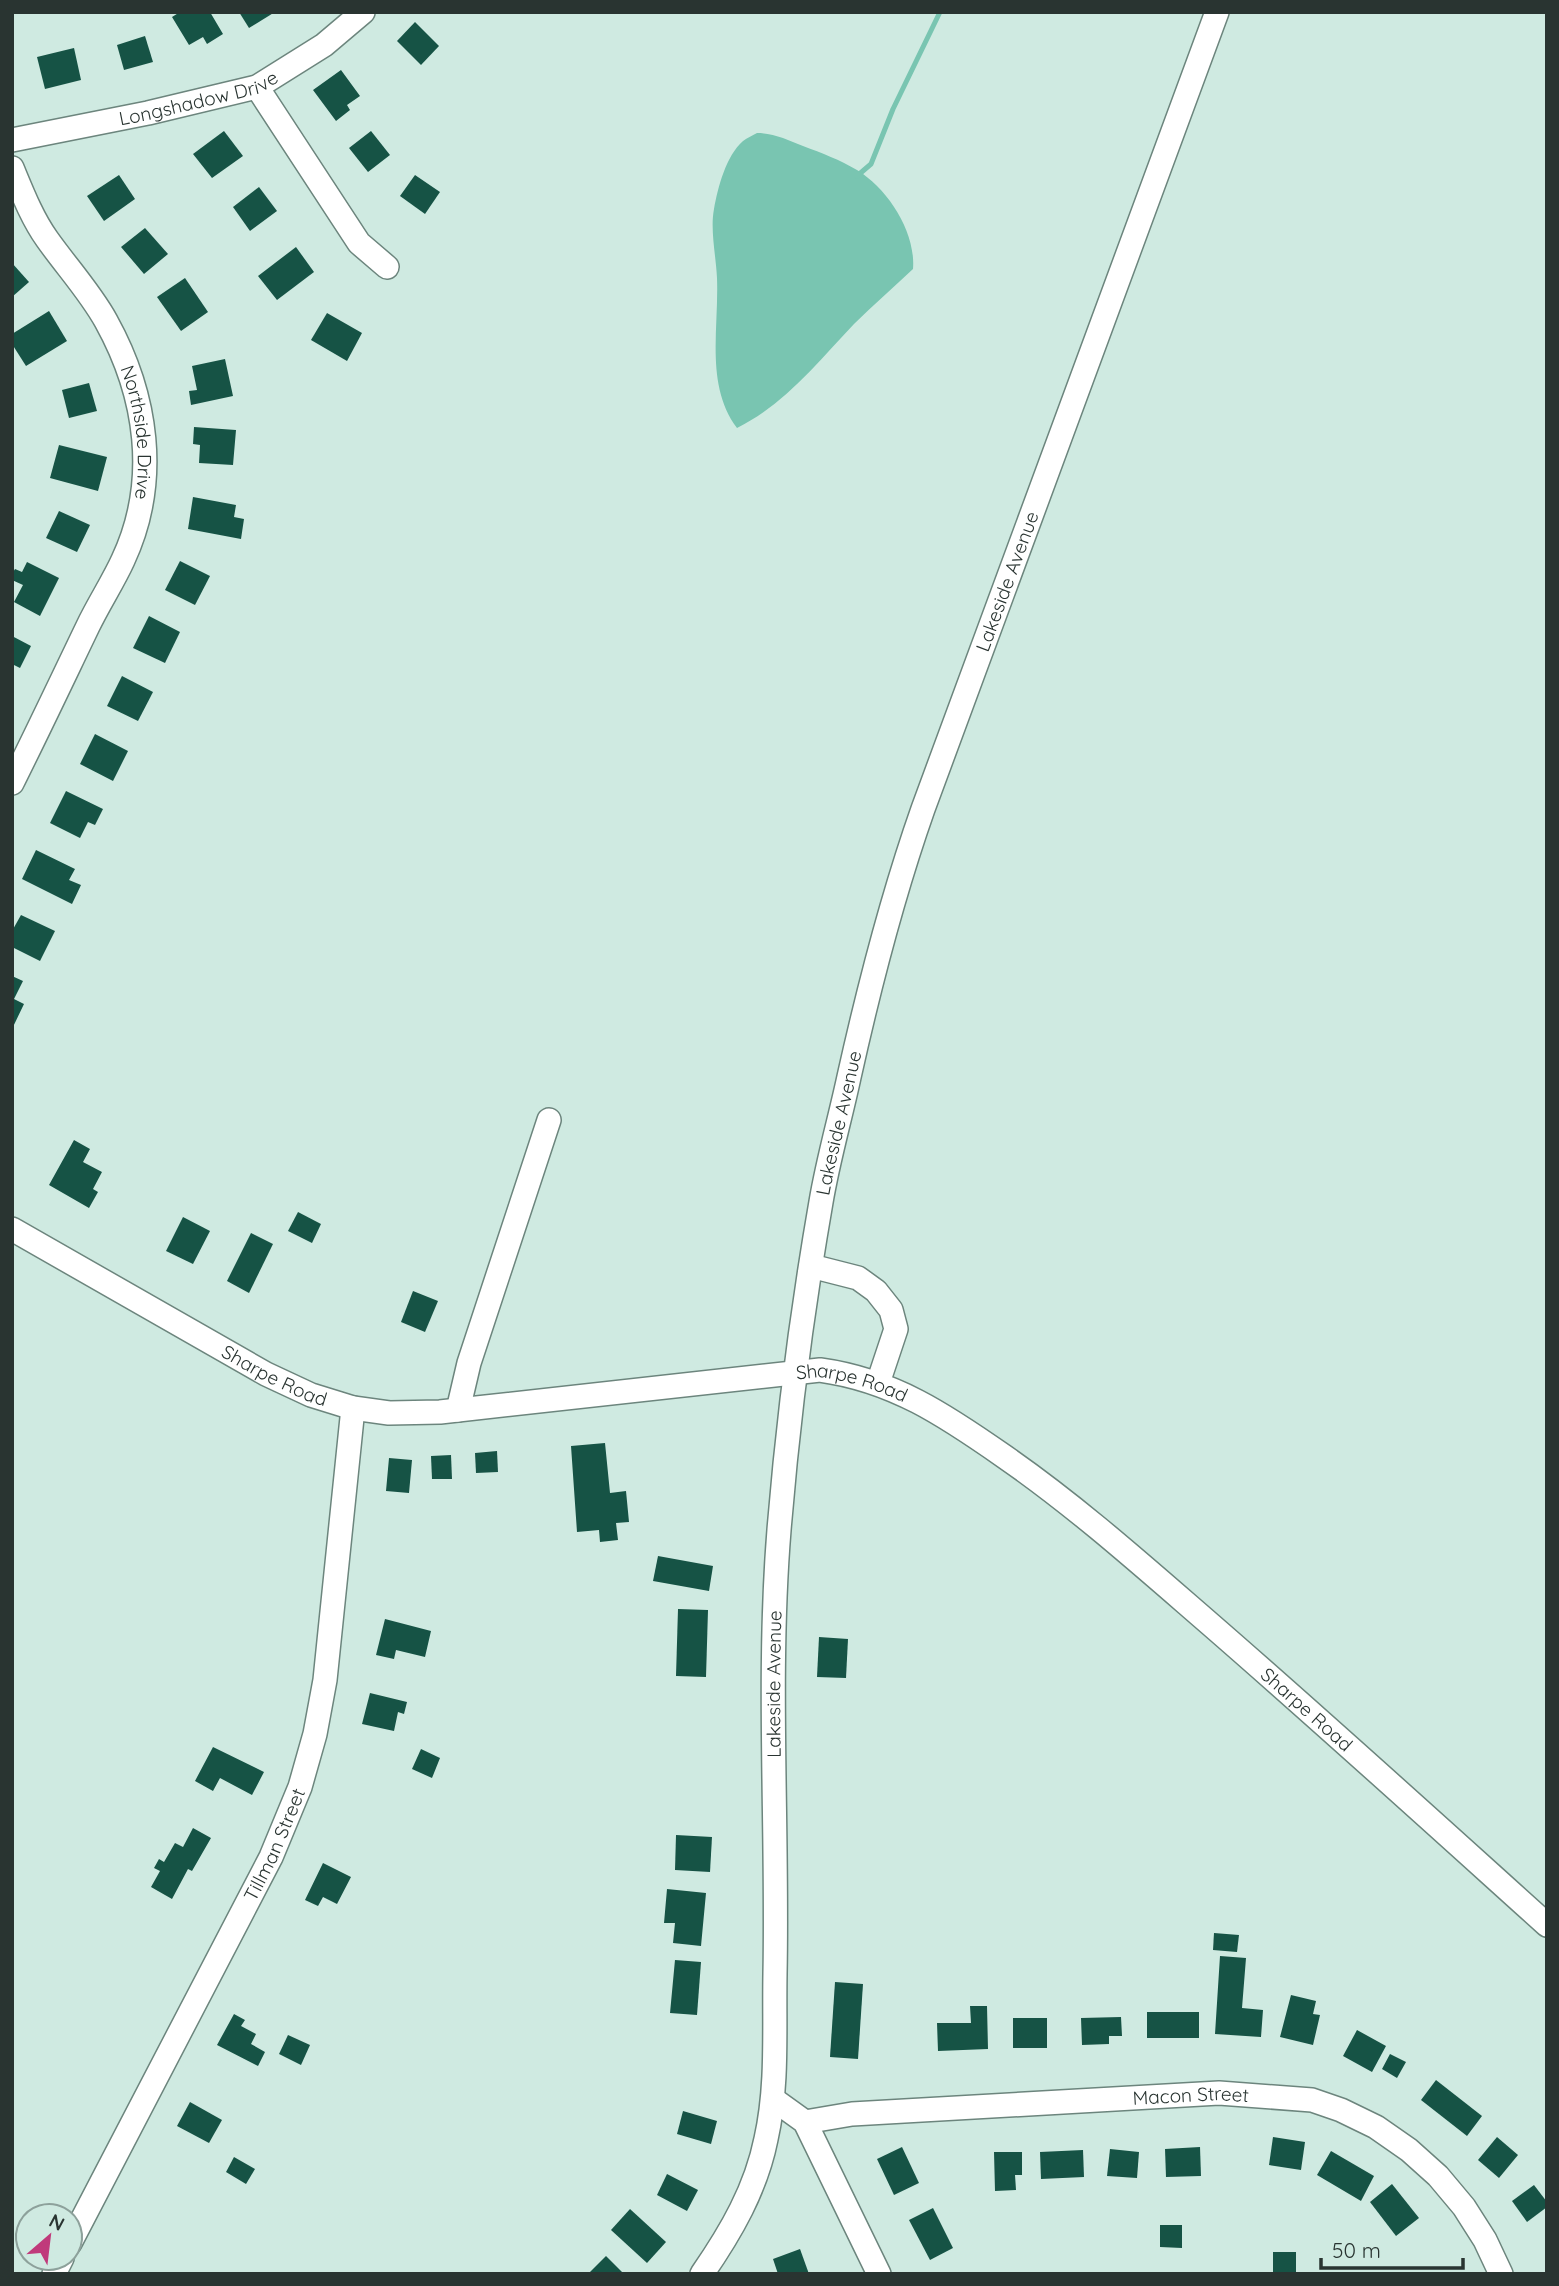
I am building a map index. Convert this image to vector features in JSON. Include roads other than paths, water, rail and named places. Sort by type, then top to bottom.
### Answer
[{"type":"street","name":"Longshadow Drive","points":[[12,139],[148,113],[257,87],[324,45],[363,12]]},
{"type":"street","name":"Lakeside Avenue","points":[[702,2274],[726,2239],[754,2182],[766,2141],[773,2099],[776,1913],[773,1631],[794,1371],[821,1200],[869,990],[907,855],[1217,12]]},
{"type":"street","points":[[257,87],[359,243],[387,267]]},
{"type":"street","name":"Northside Drive","points":[[12,168],[45,237],[105,319],[125,361],[141,411],[146,447],[146,481],[136,526],[124,559],[89,623],[12,783]]},
{"type":"street","points":[[458,1410],[469,1363],[549,1120]]},
{"type":"street","name":"Sharpe Road","points":[[12,1229],[266,1374],[311,1395],[353,1408],[388,1413],[458,1410],[820,1370],[878,1383],[925,1404],[1040,1481],[1110,1537],[1547,1925]]},
{"type":"street","points":[[811,1266],[858,1278],[876,1291],[891,1310],[896,1329],[878,1383]]},
{"type":"street","name":"Tillman Street","points":[[84,2216],[271,1857],[300,1787],[315,1734],[325,1680],[353,1408]]},
{"type":"street","name":"Macon Street","points":[[805,2122],[852,2114],[1219,2093],[1312,2100],[1376,2127],[1409,2150],[1438,2176],[1471,2218],[1501,2274]]},
{"type":"street","points":[[773,2099],[805,2122],[879,2274]]},
{"type":"waterway","points":[[857,176],[871,164],[893,109],[940,12]]}]
